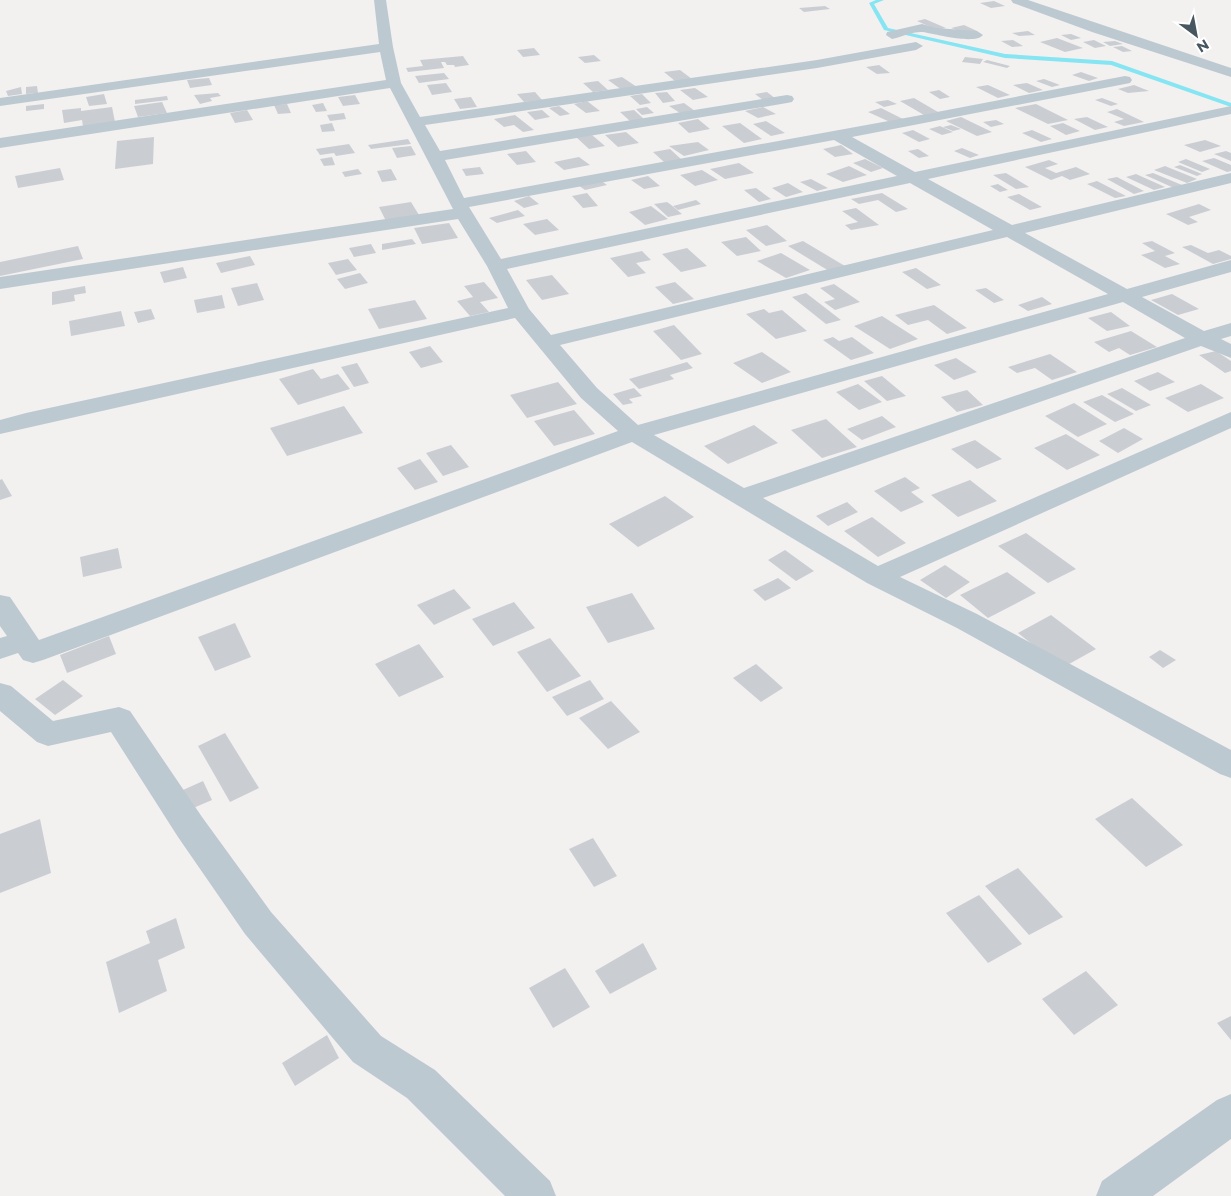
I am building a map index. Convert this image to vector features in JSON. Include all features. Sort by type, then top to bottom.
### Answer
[{"type":"street","points":[[380,0],[386,48],[394,83],[461,208],[496,266],[520,311],[589,393],[634,433],[876,577],[975,626],[1231,765]]},
{"type":"street","points":[[1017,0],[1098,30],[1166,50],[1231,73]]},
{"type":"street","points":[[416,122],[817,64],[916,46],[892,35],[922,28],[935,32],[977,35]]},
{"type":"street","points":[[0,102],[386,48]]},
{"type":"street","points":[[176,77],[197,113]]},
{"type":"street","points":[[0,283],[461,208],[1125,80]]},
{"type":"street","points":[[0,142],[394,83]]},
{"type":"street","points":[[435,157],[787,99]]},
{"type":"street","points":[[496,266],[1226,111]]},
{"type":"street","points":[[836,135],[1203,339],[1231,352]]},
{"type":"street","points":[[548,342],[1231,178]]},
{"type":"street","points":[[0,604],[12,644],[33,653],[634,433],[1231,266]]},
{"type":"street","points":[[0,427],[520,311]]},
{"type":"street","points":[[742,498],[1231,329]]},
{"type":"street","points":[[876,577],[1231,419]]},
{"type":"street","points":[[0,694],[48,734],[119,719],[190,828],[258,923],[367,1049],[421,1084],[535,1196]]},
{"type":"street","points":[[1117,1196],[1231,1114]]},
{"type":"building","points":[[994,1],[1005,6],[991,8],[980,3]]},
{"type":"building","points":[[825,6],[830,9],[804,12],[799,8]]},
{"type":"building","points":[[925,19],[946,28],[937,30],[917,21]]},
{"type":"building","points":[[964,25],[977,31],[964,33],[951,28]]},
{"type":"building","points":[[1028,31],[1035,35],[1019,36],[1012,33]]},
{"type":"building","points":[[1071,34],[1081,38],[1071,40],[1061,35]]},
{"type":"building","points":[[1057,38],[1083,48],[1065,52],[1040,42]]},
{"type":"building","points":[[1013,40],[1023,46],[1012,47],[1001,41]]},
{"type":"building","points":[[1094,40],[1106,46],[1095,48],[1083,42]]},
{"type":"building","points":[[1115,41],[1123,44],[1110,46],[1103,42]]},
{"type":"building","points":[[1122,46],[1132,51],[1123,52],[1113,47]]},
{"type":"building","points":[[534,48],[540,55],[523,57],[517,50]]},
{"type":"building","points":[[594,55],[601,61],[585,63],[578,57]]},
{"type":"building","points":[[463,56],[469,65],[455,67],[454,65],[447,65],[445,62],[441,62],[444,68],[408,72],[406,68],[423,66],[420,60]]},
{"type":"building","points":[[965,57],[983,59],[980,64],[962,62]]},
{"type":"building","points":[[987,60],[1010,66],[1007,68],[983,62]]},
{"type":"building","points":[[879,65],[890,73],[877,74],[866,67]]},
{"type":"building","points":[[680,70],[692,79],[675,81],[664,72]]},
{"type":"building","points":[[1081,72],[1098,78],[1089,81],[1072,75]]},
{"type":"building","points":[[444,73],[449,79],[419,83],[415,76]]},
{"type":"building","points":[[622,77],[637,87],[622,90],[608,80]]},
{"type":"building","points":[[209,78],[212,85],[190,88],[187,80]]},
{"type":"building","points":[[1044,79],[1060,85],[1052,87],[1036,81]]},
{"type":"building","points":[[598,81],[608,90],[593,92],[583,83]]},
{"type":"building","points":[[446,83],[452,92],[432,95],[427,85]]},
{"type":"building","points":[[1027,83],[1043,90],[1029,93],[1013,85]]},
{"type":"building","points":[[988,85],[1010,95],[998,98],[976,87]]},
{"type":"building","points":[[1134,85],[1149,91],[1128,93],[1118,89]]},
{"type":"building","points":[[37,86],[38,93],[26,94],[26,87]]},
{"type":"building","points":[[21,87],[22,94],[8,96],[6,91]]},
{"type":"building","points":[[695,88],[708,97],[693,100],[680,90]]},
{"type":"building","points":[[939,90],[950,97],[940,99],[929,92]]},
{"type":"building","points":[[535,92],[542,100],[524,102],[517,94]]},
{"type":"building","points":[[667,92],[675,101],[663,103],[655,93]]},
{"type":"building","points":[[767,92],[776,99],[763,100],[755,94]]},
{"type":"building","points":[[218,93],[221,96],[210,98],[212,101],[200,104],[194,95]]},
{"type":"building","points":[[104,94],[107,104],[89,106],[86,97]]},
{"type":"building","points":[[642,94],[651,103],[640,105],[630,96]]},
{"type":"building","points":[[355,95],[360,104],[343,106],[338,97]]},
{"type":"building","points":[[167,96],[168,100],[135,104],[135,100]]},
{"type":"building","points":[[471,97],[477,107],[460,109],[454,99]]},
{"type":"building","points":[[914,98],[938,112],[924,115],[900,101]]},
{"type":"building","points":[[1102,98],[1118,104],[1111,106],[1095,100]]},
{"type":"building","points":[[888,100],[897,104],[884,107],[875,102]]},
{"type":"building","points":[[587,101],[600,111],[586,113],[574,104]]},
{"type":"building","points":[[162,102],[167,113],[138,117],[134,106]]},
{"type":"building","points":[[323,103],[327,111],[316,112],[312,105]]},
{"type":"building","points":[[684,103],[695,111],[680,113],[669,106]]},
{"type":"building","points":[[44,104],[44,109],[26,111],[26,106]]},
{"type":"building","points":[[287,104],[291,113],[278,114],[274,105]]},
{"type":"building","points":[[1036,104],[1068,120],[1048,124],[1015,108]]},
{"type":"building","points":[[559,106],[570,114],[560,116],[549,108]]},
{"type":"building","points":[[112,107],[115,122],[83,127],[82,120],[64,123],[62,110],[81,108],[81,111]]},
{"type":"building","points":[[647,107],[654,113],[642,115],[636,109]]},
{"type":"building","points":[[763,107],[776,114],[758,118],[745,111]]},
{"type":"building","points":[[881,108],[903,119],[890,122],[868,112]]},
{"type":"building","points":[[1117,109],[1144,122],[1124,126],[1114,122],[1124,119],[1107,112]]},
{"type":"building","points":[[247,110],[253,120],[235,123],[230,113]]},
{"type":"building","points":[[542,110],[550,117],[535,120],[527,112]]},
{"type":"building","points":[[634,110],[645,120],[631,122],[620,112]]},
{"type":"building","points":[[344,113],[346,119],[330,121],[327,115]]},
{"type":"building","points":[[515,115],[534,130],[523,132],[514,125],[504,127],[494,119]]},
{"type":"building","points":[[961,117],[992,132],[977,136],[946,121]]},
{"type":"building","points":[[1087,117],[1108,127],[1095,130],[1074,119]]},
{"type":"building","points":[[698,119],[710,129],[689,133],[678,123]]},
{"type":"building","points":[[996,120],[1004,124],[991,127],[983,122]]},
{"type":"building","points":[[766,121],[785,133],[771,136],[753,124]]},
{"type":"building","points":[[332,123],[335,131],[322,132],[320,125]]},
{"type":"building","points":[[740,123],[762,139],[744,143],[722,126]]},
{"type":"building","points":[[1063,123],[1080,131],[1066,135],[1050,126]]},
{"type":"building","points":[[951,125],[961,129],[953,131],[943,127]]},
{"type":"building","points":[[940,126],[953,132],[942,135],[929,129]]},
{"type":"building","points":[[913,130],[930,139],[919,142],[902,133]]},
{"type":"building","points":[[1032,130],[1052,139],[1041,142],[1022,133]]},
{"type":"building","points":[[626,132],[639,143],[618,147],[605,135]]},
{"type":"building","points":[[592,135],[605,146],[589,149],[576,137]]},
{"type":"building","points":[[154,137],[153,164],[115,169],[117,141]]},
{"type":"building","points":[[408,139],[411,144],[371,149],[368,145]]},
{"type":"building","points":[[1205,140],[1221,146],[1200,152],[1184,145]]},
{"type":"building","points":[[698,142],[709,150],[684,156],[669,146]]},
{"type":"building","points":[[349,144],[355,153],[336,156],[334,153],[320,155],[316,149]]},
{"type":"building","points":[[841,145],[853,154],[835,157],[823,149]]},
{"type":"building","points":[[411,146],[416,155],[397,158],[392,148]]},
{"type":"building","points":[[962,148],[979,155],[970,158],[954,151]]},
{"type":"building","points":[[670,149],[682,160],[665,163],[653,152]]},
{"type":"building","points":[[918,149],[929,156],[919,158],[908,151]]},
{"type":"building","points":[[526,151],[536,162],[517,165],[507,154]]},
{"type":"building","points":[[1226,151],[1231,153],[1231,161],[1214,154]]},
{"type":"building","points":[[332,157],[335,165],[324,166],[320,159]]},
{"type":"building","points":[[579,157],[590,165],[564,170],[554,162]]},
{"type":"building","points":[[1214,158],[1231,165],[1231,171],[1227,172],[1202,161]]},
{"type":"building","points":[[865,159],[883,168],[871,172],[853,163]]},
{"type":"building","points":[[1186,159],[1210,169],[1202,172],[1178,162]]},
{"type":"building","points":[[1049,160],[1058,164],[1045,168],[1056,173],[1076,167],[1090,174],[1070,180],[1062,176],[1051,180],[1025,167]]},
{"type":"building","points":[[739,163],[754,173],[725,179],[710,169]]},
{"type":"building","points":[[1180,165],[1202,174],[1197,176],[1174,167]]},
{"type":"building","points":[[849,166],[867,175],[843,182],[826,174]]},
{"type":"building","points":[[1165,166],[1197,179],[1187,183],[1154,170]]},
{"type":"building","points":[[480,167],[484,174],[466,176],[462,169]]},
{"type":"building","points":[[60,168],[64,180],[18,188],[15,176]]},
{"type":"building","points":[[358,169],[362,174],[345,177],[342,172]]},
{"type":"building","points":[[391,169],[397,180],[382,182],[377,171]]},
{"type":"building","points":[[702,170],[718,180],[695,186],[680,175]]},
{"type":"building","points":[[1006,173],[1029,187],[1016,189],[993,175]]},
{"type":"building","points":[[1153,173],[1182,185],[1174,188],[1145,175]]},
{"type":"building","points":[[1136,174],[1165,187],[1154,190],[1126,177]]},
{"type":"building","points":[[648,176],[660,186],[644,189],[631,180]]},
{"type":"building","points":[[1117,177],[1144,191],[1134,194],[1107,179]]},
{"type":"building","points":[[811,179],[828,188],[817,191],[800,182]]},
{"type":"building","points":[[600,180],[607,185],[585,190],[578,185]]},
{"type":"building","points":[[1097,181],[1126,196],[1115,198],[1087,184]]},
{"type":"building","points":[[788,183],[803,192],[786,197],[772,188]]},
{"type":"building","points":[[998,184],[1008,190],[1000,192],[990,186]]},
{"type":"building","points":[[756,188],[771,199],[759,202],[744,190]]},
{"type":"building","points":[[587,193],[598,206],[583,208],[572,196]]},
{"type":"building","points":[[882,193],[908,209],[896,212],[878,200],[859,204],[851,199]]},
{"type":"building","points":[[1019,194],[1042,207],[1030,210],[1007,197]]},
{"type":"building","points":[[529,196],[539,204],[524,208],[514,201]]},
{"type":"building","points":[[696,200],[701,204],[678,210],[673,206]]},
{"type":"building","points":[[411,202],[419,215],[386,221],[379,207]]},
{"type":"building","points":[[667,202],[682,214],[668,217],[654,204]]},
{"type":"building","points":[[1199,204],[1211,210],[1189,217],[1198,222],[1188,225],[1166,214]]},
{"type":"building","points":[[651,206],[668,219],[645,225],[629,212]]},
{"type":"building","points":[[856,208],[879,225],[851,230],[845,225],[858,222],[842,211]]},
{"type":"building","points":[[518,210],[525,216],[497,223],[489,218]]},
{"type":"building","points":[[547,219],[559,230],[535,235],[523,224]]},
{"type":"building","points":[[449,223],[458,238],[422,244],[414,228]]},
{"type":"building","points":[[767,225],[787,241],[766,246],[746,230]]},
{"type":"building","points":[[746,237],[761,251],[737,256],[721,242]]},
{"type":"building","points":[[412,239],[416,244],[382,250],[382,244]]},
{"type":"building","points":[[803,241],[845,266],[829,271],[788,246]]},
{"type":"building","points":[[1152,241],[1175,253],[1165,256],[1180,264],[1165,268],[1141,255],[1155,251],[1142,243]]},
{"type":"building","points":[[371,244],[376,253],[354,257],[349,248]]},
{"type":"building","points":[[1191,245],[1208,253],[1219,250],[1231,256],[1231,259],[1213,264],[1182,247]]},
{"type":"building","points":[[78,246],[83,259],[0,276],[0,262]]},
{"type":"building","points":[[687,248],[707,266],[681,272],[662,254]]},
{"type":"building","points":[[642,251],[651,260],[636,263],[646,273],[628,277],[610,258]]},
{"type":"building","points":[[781,253],[810,270],[786,278],[757,261]]},
{"type":"building","points":[[250,256],[255,265],[221,273],[216,263]]},
{"type":"building","points":[[348,259],[357,270],[336,275],[328,263]]},
{"type":"building","points":[[183,267],[187,278],[164,283],[160,272]]},
{"type":"building","points":[[916,268],[941,285],[927,289],[902,272]]},
{"type":"building","points":[[360,273],[368,283],[345,289],[337,279]]},
{"type":"building","points":[[552,275],[569,294],[542,300],[526,280]]},
{"type":"building","points":[[484,282],[498,298],[480,302],[489,312],[470,316],[457,301],[473,297],[464,286]]},
{"type":"building","points":[[675,282],[694,299],[673,304],[655,287]]},
{"type":"building","points":[[257,283],[264,300],[238,306],[231,288]]},
{"type":"building","points":[[834,284],[860,302],[835,310],[824,302],[835,299],[820,288]]},
{"type":"building","points":[[85,286],[86,293],[74,295],[75,301],[52,305],[52,292]]},
{"type":"building","points":[[986,288],[1004,300],[994,303],[975,290]]},
{"type":"building","points":[[806,293],[841,320],[826,324],[792,297]]},
{"type":"building","points":[[1172,294],[1199,309],[1178,315],[1151,300]]},
{"type":"building","points":[[222,295],[225,308],[197,313],[194,300]]},
{"type":"building","points":[[1042,297],[1052,304],[1028,311],[1018,305]]},
{"type":"building","points":[[415,300],[427,319],[379,329],[368,309]]},
{"type":"building","points":[[934,305],[967,328],[947,334],[928,320],[908,325],[895,315]]},
{"type":"building","points":[[151,309],[155,319],[138,323],[134,312]]},
{"type":"building","points":[[764,309],[769,313],[782,310],[807,331],[776,339],[746,314]]},
{"type":"building","points":[[121,311],[125,326],[71,336],[69,321]]},
{"type":"building","points":[[1111,312],[1130,326],[1107,331],[1088,318]]},
{"type":"building","points":[[882,316],[918,339],[890,349],[854,326]]},
{"type":"building","points":[[674,325],[702,354],[681,360],[653,331]]},
{"type":"building","points":[[1131,331],[1157,347],[1130,355],[1119,348],[1109,352],[1094,342]]},
{"type":"building","points":[[833,337],[839,341],[852,337],[874,353],[851,360],[823,340]]},
{"type":"building","points":[[430,346],[443,362],[421,368],[409,352]]},
{"type":"building","points":[[1216,351],[1231,361],[1231,371],[1225,373],[1199,355]]},
{"type":"building","points":[[762,352],[791,372],[762,383],[733,363]]},
{"type":"building","points":[[1050,354],[1077,372],[1052,380],[1035,368],[1017,373],[1008,367]]},
{"type":"building","points":[[956,358],[977,372],[954,380],[934,365]]},
{"type":"building","points":[[687,362],[693,368],[670,375],[674,379],[639,389],[629,379]]},
{"type":"building","points":[[357,363],[369,383],[354,387],[341,367]]},
{"type":"building","points":[[313,369],[321,379],[338,374],[350,389],[298,405],[279,379]]},
{"type":"building","points":[[1158,372],[1175,382],[1150,391],[1134,381]]},
{"type":"building","points":[[882,376],[906,396],[887,401],[864,381]]},
{"type":"building","points":[[558,382],[577,404],[527,418],[510,395]]},
{"type":"building","points":[[858,384],[882,402],[859,410],[836,392]]},
{"type":"building","points":[[1201,384],[1224,398],[1188,412],[1165,398]]},
{"type":"building","points":[[634,388],[642,396],[629,399],[633,403],[623,405],[613,394]]},
{"type":"building","points":[[1122,388],[1151,405],[1136,411],[1107,394]]},
{"type":"building","points":[[967,390],[983,405],[957,412],[941,397]]},
{"type":"building","points":[[1102,395],[1134,414],[1115,422],[1083,402]]},
{"type":"building","points":[[1074,403],[1107,424],[1078,437],[1045,416]]},
{"type":"building","points":[[344,406],[363,433],[287,456],[270,428]]},
{"type":"building","points":[[574,410],[595,434],[554,446],[534,421]]},
{"type":"building","points":[[882,416],[896,427],[862,440],[847,429]]},
{"type":"building","points":[[826,419],[857,447],[822,458],[791,430]]},
{"type":"building","points":[[754,425],[778,443],[728,464],[704,446]]},
{"type":"building","points":[[1124,428],[1143,439],[1118,453],[1099,441]]},
{"type":"building","points":[[1066,434],[1100,455],[1067,470],[1034,448]]},
{"type":"building","points":[[975,440],[1002,459],[977,469],[951,449]]},
{"type":"building","points":[[451,445],[469,467],[443,476],[426,453]]},
{"type":"building","points":[[420,459],[438,482],[415,490],[397,468]]},
{"type":"building","points":[[905,477],[920,488],[911,492],[924,502],[901,512],[874,491]]},
{"type":"building","points":[[2,479],[12,496],[0,500],[0,480]]},
{"type":"building","points":[[970,480],[997,501],[958,517],[931,495]]},
{"type":"building","points":[[665,496],[694,517],[638,547],[609,524]]},
{"type":"building","points":[[847,502],[858,512],[828,526],[816,516]]},
{"type":"building","points":[[872,517],[906,543],[878,557],[844,531]]},
{"type":"building","points":[[1026,533],[1076,569],[1048,583],[998,546]]},
{"type":"building","points":[[118,548],[122,568],[83,577],[80,557]]},
{"type":"building","points":[[785,550],[814,571],[796,581],[768,560]]},
{"type":"building","points":[[945,565],[970,582],[946,598],[920,580]]},
{"type":"building","points":[[1007,572],[1036,593],[988,618],[960,595]]},
{"type":"building","points":[[778,578],[791,588],[765,601],[753,590]]},
{"type":"building","points":[[454,589],[471,608],[434,625],[417,605]]},
{"type":"building","points":[[632,593],[655,629],[608,643],[586,607]]},
{"type":"building","points":[[514,602],[535,628],[493,646],[472,619]]},
{"type":"building","points":[[1051,615],[1096,649],[1062,668],[1018,633]]},
{"type":"building","points":[[235,623],[251,657],[215,671],[198,637]]},
{"type":"building","points":[[109,636],[116,654],[67,673],[60,655]]},
{"type":"building","points":[[550,638],[581,676],[547,692],[517,652]]},
{"type":"building","points":[[419,644],[444,677],[399,697],[375,664]]},
{"type":"building","points":[[1160,650],[1176,660],[1163,668],[1149,657]]},
{"type":"building","points":[[756,664],[783,688],[761,702],[733,678]]},
{"type":"building","points":[[63,680],[83,696],[55,715],[35,699]]},
{"type":"building","points":[[590,680],[604,699],[567,716],[552,697]]},
{"type":"building","points":[[611,701],[640,732],[608,749],[579,718]]},
{"type":"building","points":[[225,733],[259,788],[230,802],[198,746]]},
{"type":"building","points":[[203,781],[212,800],[191,809],[183,790]]},
{"type":"building","points":[[1132,798],[1183,845],[1146,867],[1095,819]]},
{"type":"building","points":[[40,819],[51,873],[0,893],[0,834]]},
{"type":"building","points":[[593,838],[617,876],[594,887],[569,849]]},
{"type":"building","points":[[1018,868],[1063,917],[1029,935],[985,886]]},
{"type":"building","points":[[979,895],[1022,944],[988,963],[946,913]]},
{"type":"building","points":[[176,918],[185,948],[158,960],[167,991],[119,1013],[106,962],[150,943],[146,931]]},
{"type":"building","points":[[643,943],[657,969],[610,994],[595,971]]},
{"type":"building","points":[[565,968],[590,1007],[553,1028],[529,988]]},
{"type":"building","points":[[1086,971],[1118,1005],[1074,1035],[1042,999]]},
{"type":"building","points":[[1231,1016],[1231,1040],[1217,1023]]},
{"type":"building","points":[[327,1035],[339,1058],[295,1086],[282,1063]]},
{"type":"waterway","points":[[882,0],[871,3],[886,29],[1005,56],[1112,63],[1231,105]]}]
